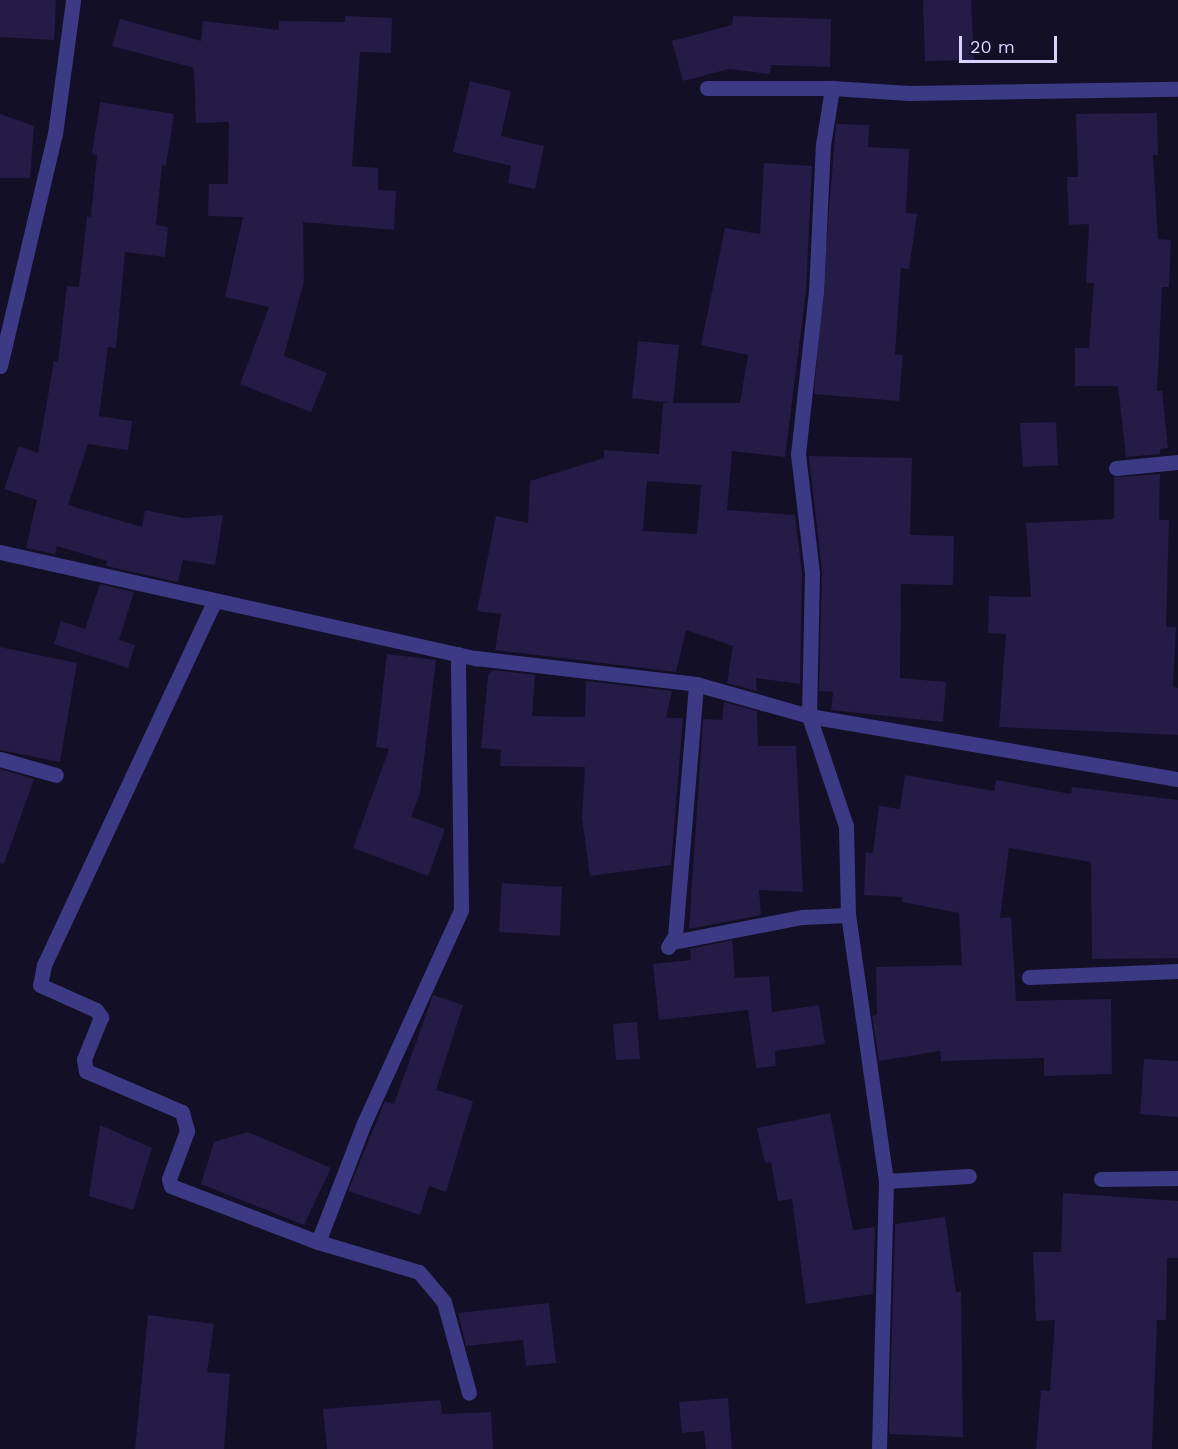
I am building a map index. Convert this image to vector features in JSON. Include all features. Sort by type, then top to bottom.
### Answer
[{"type":"street","points":[[0,366],[55,134],[73,0]]},
{"type":"street","points":[[707,88],[832,88],[909,93],[1178,89]]},
{"type":"street","points":[[832,88],[823,145],[816,291],[798,454],[812,573],[809,716],[846,826],[848,915],[886,1181],[879,1449]]},
{"type":"street","points":[[1116,468],[1178,462]]},
{"type":"street","points":[[0,552],[214,602],[458,654],[696,684],[809,716],[1178,779]]},
{"type":"street","points":[[214,602],[38,978],[43,990],[96,1010],[101,1017],[84,1059],[86,1071],[182,1112],[188,1131],[169,1179],[171,1186],[318,1242],[419,1272],[444,1302],[469,1393]]},
{"type":"street","points":[[318,1242],[364,1123],[461,910],[458,654]]},
{"type":"street","points":[[696,684],[670,945],[802,917],[848,915]]},
{"type":"street","points":[[0,759],[56,775]]},
{"type":"street","points":[[1029,977],[1178,971]]},
{"type":"street","points":[[886,1181],[969,1176]]},
{"type":"street","points":[[1101,1179],[1178,1178]]},
{"type":"building","points":[[0,0],[56,0],[54,40],[0,37]]},
{"type":"building","points":[[923,0],[971,0],[974,60],[925,61]]},
{"type":"building","points":[[345,16],[392,18],[391,53],[360,52],[352,166],[378,168],[378,190],[396,191],[394,230],[303,222],[304,281],[284,356],[327,373],[311,412],[240,384],[269,307],[225,297],[243,217],[208,216],[209,184],[228,184],[229,122],[196,123],[194,68],[112,46],[120,19],[201,41],[203,21],[279,30],[279,21],[345,22]]},
{"type":"building","points":[[733,16],[831,19],[830,67],[771,65],[770,74],[729,69],[683,81],[672,41],[732,25]]},
{"type":"building","points":[[470,81],[511,91],[501,136],[544,146],[535,189],[508,183],[511,166],[453,152]]},
{"type":"building","points":[[100,102],[174,114],[166,166],[162,165],[156,225],[168,227],[165,257],[125,252],[116,348],[108,347],[99,416],[132,421],[128,450],[88,444],[68,505],[142,527],[145,510],[183,518],[223,515],[215,565],[183,560],[178,582],[106,566],[107,561],[57,546],[55,554],[26,548],[37,500],[4,489],[19,446],[38,453],[54,361],[58,362],[67,286],[79,287],[87,216],[91,217],[97,155],[92,154]]},
{"type":"building","points":[[1157,113],[1158,155],[1153,155],[1158,239],[1171,240],[1169,287],[1162,287],[1157,391],[1162,391],[1168,448],[1160,449],[1160,454],[1126,457],[1118,386],[1075,386],[1075,348],[1089,348],[1094,283],[1086,283],[1089,224],[1069,225],[1067,177],[1078,177],[1076,114]]},
{"type":"building","points":[[0,114],[34,126],[30,178],[0,178]]},
{"type":"building","points":[[836,124],[869,125],[868,147],[909,149],[906,213],[917,214],[909,269],[901,268],[895,354],[903,355],[899,401],[814,394]]},
{"type":"building","points":[[764,163],[812,166],[806,291],[785,457],[732,451],[727,510],[795,515],[802,573],[800,684],[756,678],[757,691],[727,683],[733,646],[686,630],[676,672],[495,650],[501,614],[477,611],[496,516],[528,523],[530,481],[604,458],[604,450],[659,454],[663,403],[670,403],[632,398],[638,341],[679,345],[673,403],[740,403],[748,355],[701,345],[725,228],[760,234]],"holes":[[[647,481],[701,485],[697,534],[643,531]]]},
{"type":"building","points":[[1056,422],[1058,465],[1023,467],[1020,423]]},
{"type":"building","points":[[809,456],[912,458],[910,535],[954,536],[953,585],[901,584],[900,678],[946,682],[943,722],[831,710],[833,692],[819,691],[822,572]]},
{"type":"building","points":[[1160,474],[1159,520],[1169,520],[1166,627],[1176,627],[1173,687],[1178,688],[1178,735],[999,727],[1006,634],[988,633],[989,596],[1031,597],[1026,523],[1114,519],[1114,477]]},
{"type":"building","points":[[100,584],[134,592],[119,640],[135,645],[128,668],[54,644],[61,621],[85,629]]},
{"type":"building","points":[[0,647],[77,663],[60,762],[0,750]]},
{"type":"building","points":[[387,654],[436,660],[420,793],[411,817],[445,829],[428,876],[353,848],[389,749],[376,747]]},
{"type":"building","points":[[493,670],[535,675],[532,716],[585,717],[586,681],[672,691],[666,718],[683,718],[671,865],[590,876],[582,818],[585,767],[500,766],[501,750],[481,748],[488,676]]},
{"type":"building","points":[[724,702],[757,711],[758,746],[796,746],[803,892],[759,890],[761,915],[689,929],[703,719],[722,720]]},
{"type":"building","points":[[0,769],[34,779],[4,864],[0,863]]},
{"type":"building","points":[[905,775],[994,791],[996,780],[1071,794],[1072,787],[1178,800],[1178,958],[1092,959],[1091,862],[1009,848],[1000,918],[1011,917],[1016,1001],[1111,999],[1112,1074],[1044,1076],[1044,1058],[941,1061],[940,1051],[879,1061],[872,1016],[877,1015],[876,967],[962,965],[959,913],[902,902],[902,897],[864,895],[866,852],[873,853],[879,806],[900,809]]},
{"type":"building","points":[[502,883],[562,887],[560,936],[499,932]]},
{"type":"building","points":[[732,940],[735,978],[769,976],[772,1012],[819,1005],[825,1044],[775,1051],[776,1066],[756,1068],[748,1010],[659,1020],[653,964],[691,960],[690,949]]},
{"type":"building","points":[[433,995],[463,1005],[436,1090],[473,1101],[446,1192],[429,1186],[420,1215],[348,1191],[385,1101],[394,1104]]},
{"type":"building","points":[[637,1022],[640,1059],[616,1060],[613,1024]]},
{"type":"building","points":[[1144,1059],[1178,1061],[1178,1117],[1140,1114]]},
{"type":"building","points":[[830,1113],[853,1230],[875,1227],[873,1294],[806,1304],[792,1199],[778,1201],[771,1162],[765,1163],[757,1128]]},
{"type":"building","points":[[100,1125],[152,1148],[133,1210],[89,1196]]},
{"type":"building","points":[[248,1132],[331,1168],[304,1225],[201,1184],[214,1142]]},
{"type":"building","points":[[1063,1193],[1178,1201],[1178,1258],[1167,1258],[1166,1320],[1157,1320],[1152,1449],[1036,1449],[1041,1390],[1050,1391],[1055,1320],[1036,1321],[1033,1252],[1061,1252]]},
{"type":"building","points":[[945,1217],[956,1292],[961,1292],[963,1437],[889,1434],[895,1224]]},
{"type":"building","points":[[549,1303],[556,1363],[526,1366],[523,1340],[466,1346],[458,1313]]},
{"type":"building","points":[[148,1315],[214,1324],[207,1372],[230,1374],[224,1449],[135,1449]]},
{"type":"building","points":[[728,1398],[732,1449],[706,1449],[704,1431],[682,1433],[679,1402]]},
{"type":"building","points":[[440,1400],[442,1414],[491,1412],[493,1449],[327,1449],[323,1409]]}]
